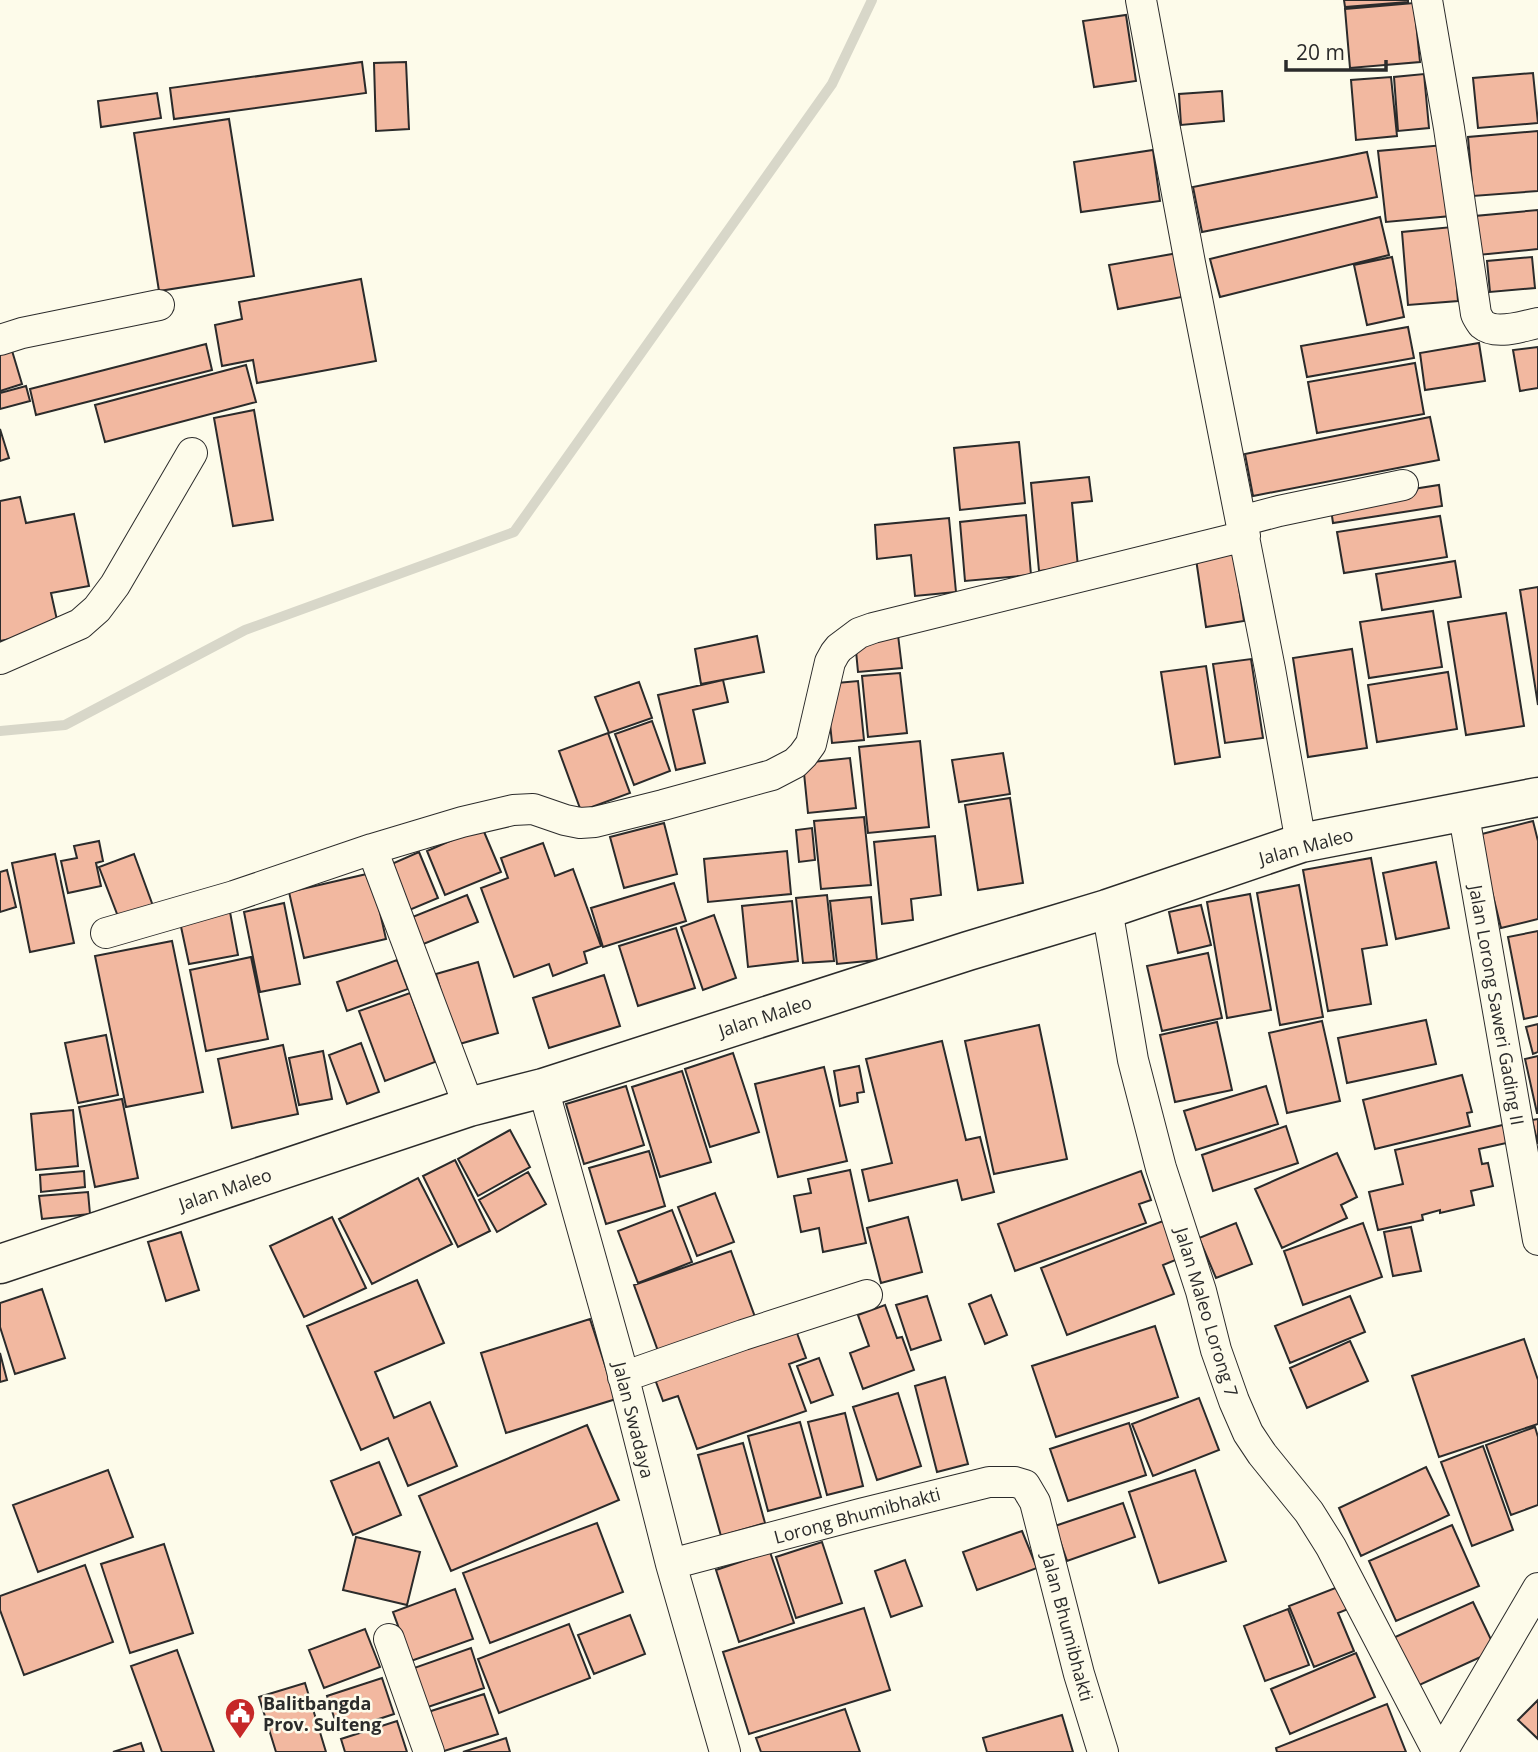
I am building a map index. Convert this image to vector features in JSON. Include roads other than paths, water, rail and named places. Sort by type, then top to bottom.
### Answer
[{"type":"street","points":[[1141,0],[1301,843]]},
{"type":"street","points":[[1427,0],[1449,128],[1475,314],[1481,323],[1493,329],[1538,324]]},
{"type":"street","points":[[0,340],[22,333],[159,305]]},
{"type":"street","points":[[0,659],[80,624],[97,610],[115,585],[192,453]]},
{"type":"street","points":[[106,933],[234,896],[372,849],[462,822],[513,810],[533,809],[565,820],[595,822],[772,775],[795,763],[808,750],[830,662],[839,648],[859,633],[1243,529],[1279,511],[1403,485]]},
{"type":"street","name":"Jalan Maleo","points":[[0,1264],[470,1107],[544,1088],[1107,909],[1301,843],[1538,797]]},
{"type":"street","name":"Jalan Lorong Saweri Gading II","points":[[1463,810],[1538,1240]]},
{"type":"street","points":[[372,849],[470,1107]]},
{"type":"street","name":"Jalan Maleo Lorong 7","points":[[1107,909],[1133,1060],[1165,1180],[1234,1401],[1248,1433],[1309,1512],[1331,1547],[1440,1752]]},
{"type":"street","name":"Jalan Swadaya","points":[[544,1088],[624,1377],[671,1564],[725,1752]]},
{"type":"street","points":[[624,1377],[867,1296]]},
{"type":"street","name":"Lorong Bhumibhakti","points":[[671,1564],[989,1482],[1015,1482],[1025,1485],[1035,1502]]},
{"type":"street","name":"Jalan Bhumibhakti","points":[[1035,1502],[1079,1674],[1103,1752]]},
{"type":"street","points":[[1440,1752],[1538,1588]]},
{"type":"street","points":[[389,1639],[429,1752]]},
{"type":"waterway","points":[[0,731],[65,725],[245,630],[514,532],[832,84],[872,0]]},
{"type":"place","name":"Balitbangda Prov. Sulteng","points":[[240,1740]]}]
